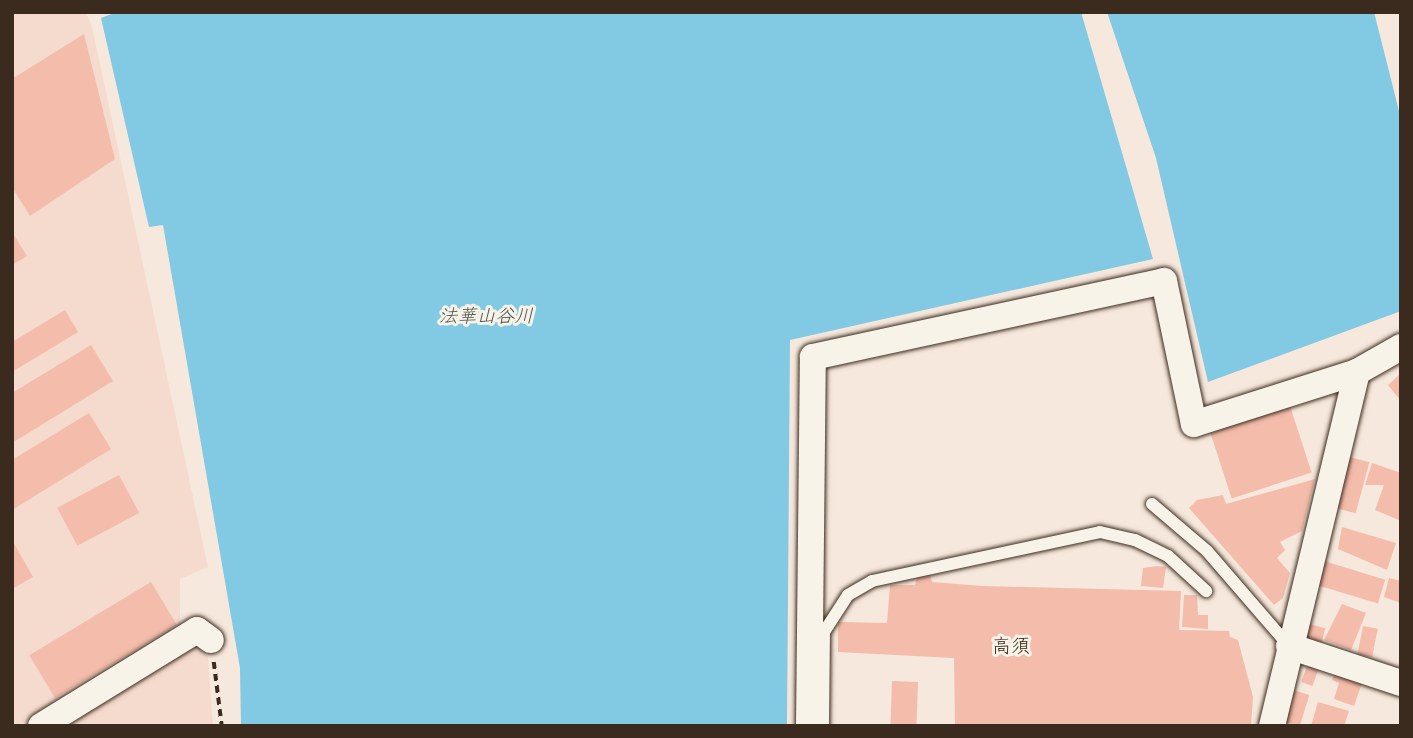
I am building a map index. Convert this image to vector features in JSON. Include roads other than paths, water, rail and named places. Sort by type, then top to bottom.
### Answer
[{"type":"street","points":[[809,726],[813,358],[1164,281],[1194,424],[1357,372],[1401,347]]},
{"type":"street","points":[[1272,726],[1289,646],[1357,372]]},
{"type":"street","points":[[41,726],[197,630],[211,640]]},
{"type":"street","points":[[1289,646],[1401,683]]},
{"type":"lane","points":[[1152,504],[1207,551],[1289,646]]},
{"type":"lane","points":[[823,726],[824,632],[848,595],[872,581],[1100,532],[1135,540],[1168,556],[1206,591]]},
{"type":"water","name":"法華山谷川","points":[[117,12],[1081,12],[1153,259],[790,340],[787,726],[241,726],[240,668],[163,225],[149,227],[101,18]]},
{"type":"water","points":[[1107,12],[1374,12],[1401,119],[1401,311],[1208,382],[1156,158]]},
{"type":"district","name":"高須","points":[[1011,647]]}]
